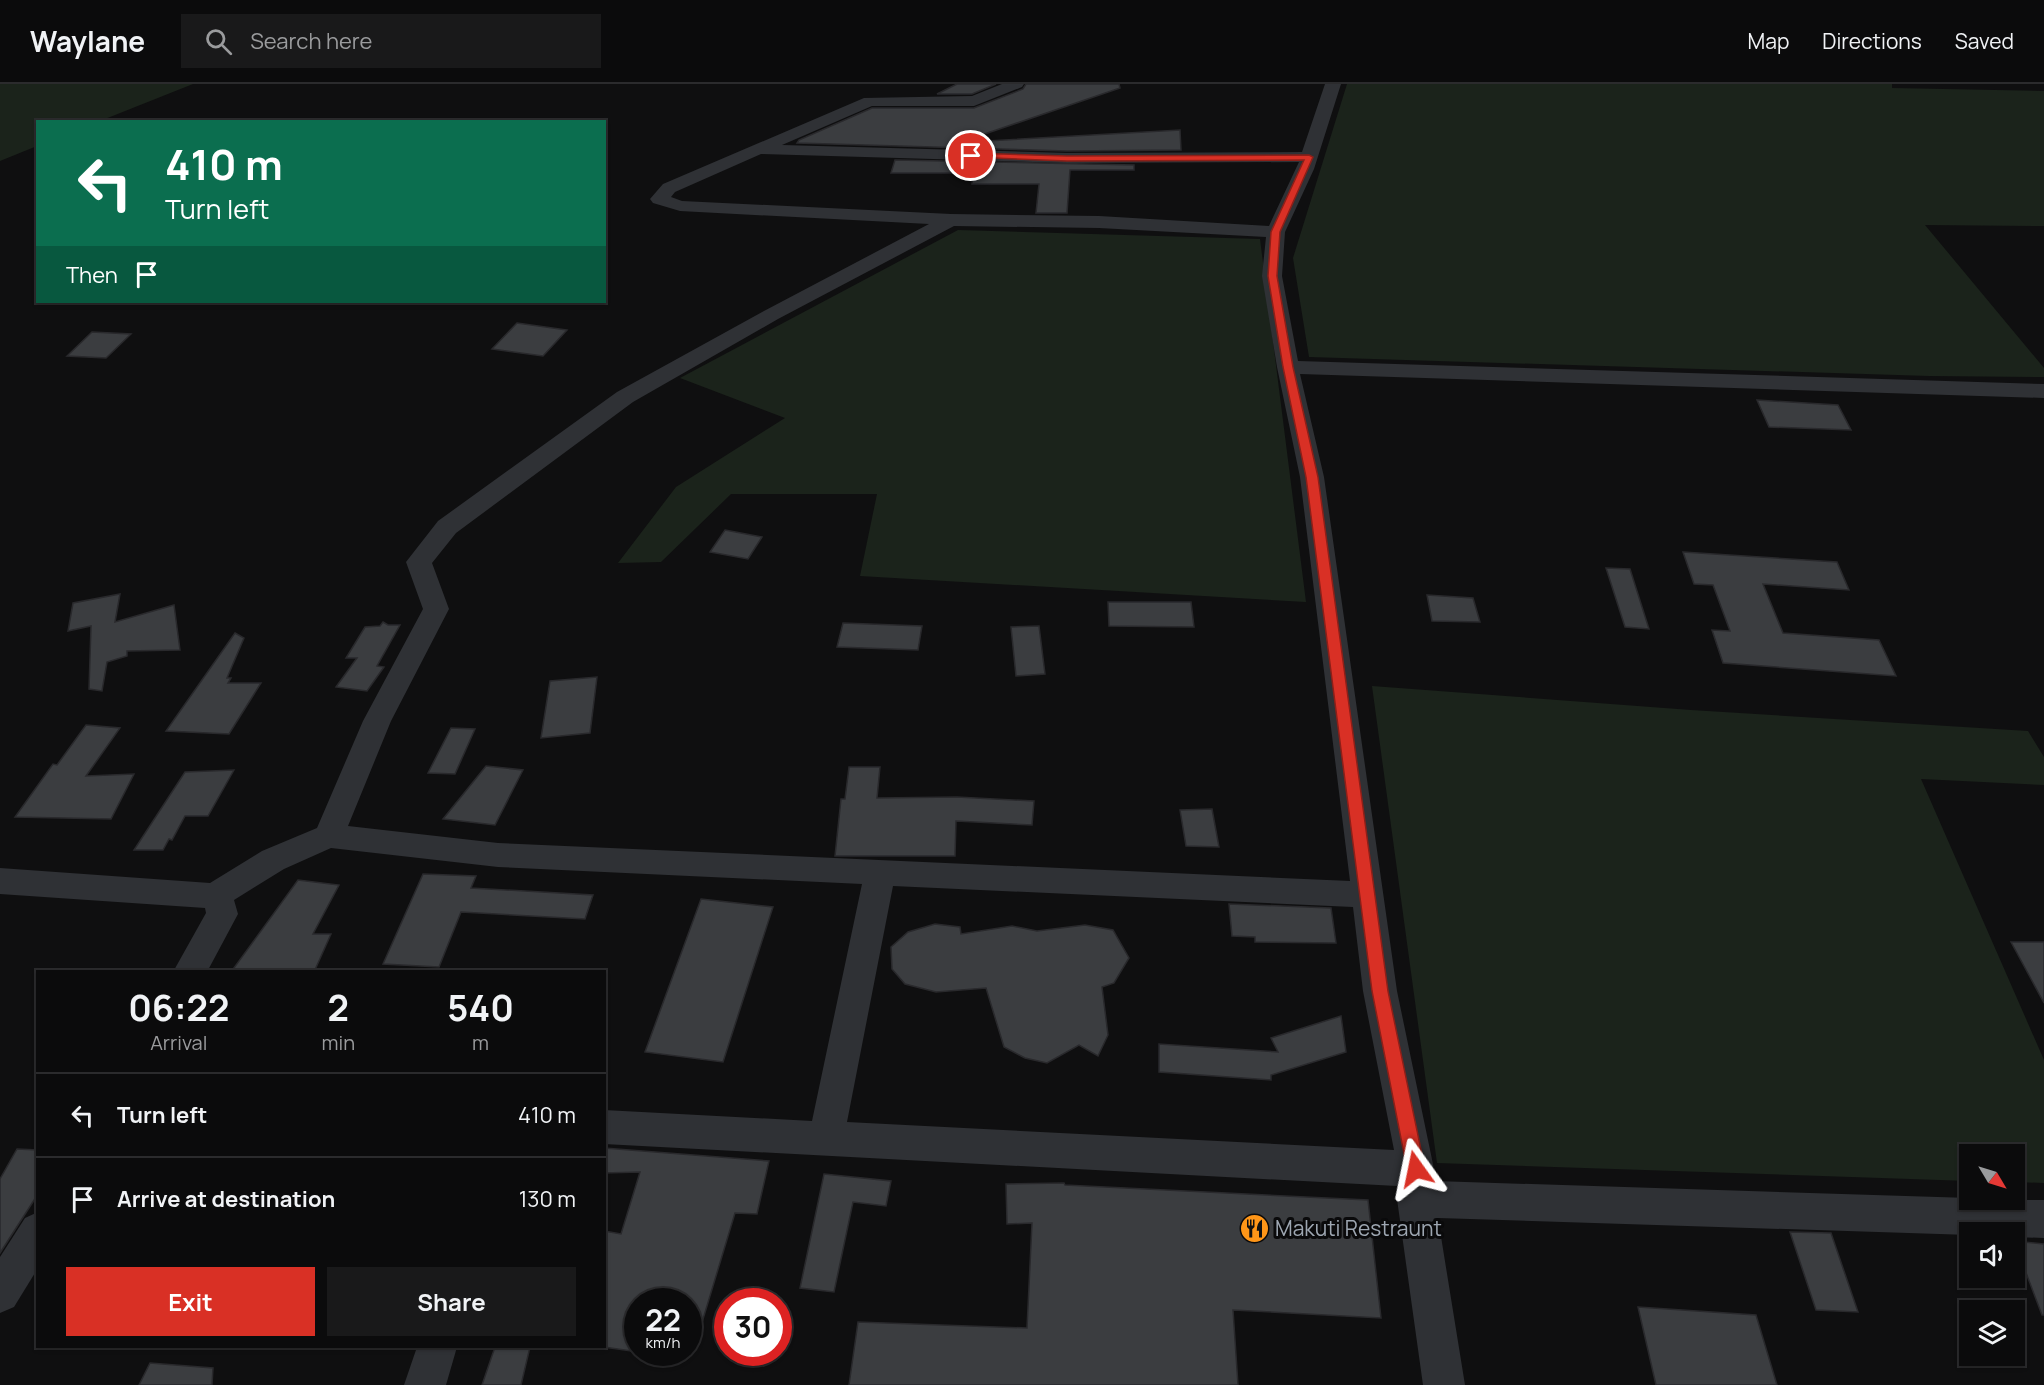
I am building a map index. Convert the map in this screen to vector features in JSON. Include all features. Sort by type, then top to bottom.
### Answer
[{"type":"street","points":[[870,101],[881,84]]},
{"type":"street","points":[[1016,84],[974,101],[870,101],[669,188],[659,199],[681,206],[951,220],[1099,222],[1276,232]]},
{"type":"street","points":[[1333,84],[1309,157],[1276,232],[1272,276],[1288,367],[1312,477],[1366,895],[1380,991],[1416,1184],[1444,1385]]},
{"type":"street","points":[[758,149],[1067,158],[1309,157]]},
{"type":"street","points":[[329,836],[377,721],[436,609],[418,562],[447,527],[625,397],[771,315],[951,220]]},
{"type":"street","points":[[1288,367],[2044,391]]},
{"type":"street","points":[[0,881],[214,896],[273,860],[329,836],[498,855],[1366,895]]},
{"type":"street","points":[[826,1139],[880,873]]},
{"type":"street","points":[[191,970],[222,914],[221,905],[214,896]]},
{"type":"street","points":[[606,1127],[826,1139],[1416,1184],[2044,1219]]},
{"type":"street","points":[[0,1293],[36,1235]]},
{"type":"street","points":[[425,1385],[437,1348]]},
{"type":"shaded area","points":[[0,84],[193,84],[103,120],[36,120],[36,146],[0,161]]},
{"type":"shaded area","points":[[1347,84],[1892,84],[1892,88],[2044,91],[2044,226],[1925,225],[2044,368],[2044,377],[1929,376],[1309,357],[1293,258]]},
{"type":"shaded area","points":[[958,230],[1260,239],[1306,602],[860,576],[877,494],[731,494],[661,562],[618,563],[676,487],[785,418],[680,378]]},
{"type":"shaded area","points":[[1372,686],[1691,710],[2028,731],[2044,757],[2044,785],[1921,779],[2044,1060],[2044,1183],[2025,1182],[2025,1144],[1959,1144],[1959,1181],[1437,1163]]},
{"type":"building","points":[[957,84],[996,84],[972,94],[937,94]]},
{"type":"building","points":[[1026,84],[1119,84],[1120,88],[967,140],[968,142],[1180,130],[1181,150],[1067,151],[797,143],[799,140],[872,108],[974,108],[1023,89]]},
{"type":"building","points":[[895,160],[1134,165],[1134,170],[1070,170],[1067,213],[1036,213],[1039,184],[972,184],[973,173],[891,173]]},
{"type":"building","points":[[517,323],[567,330],[543,356],[492,349]]},
{"type":"building","points":[[92,332],[131,334],[106,358],[67,356]]},
{"type":"building","points":[[1757,400],[1838,405],[1851,430],[1769,427]]},
{"type":"building","points":[[725,530],[762,537],[748,559],[710,552]]},
{"type":"building","points":[[1683,552],[1837,562],[1849,590],[1763,584],[1783,633],[1879,640],[1896,676],[1723,663],[1712,630],[1730,631],[1713,585],[1694,584]]},
{"type":"building","points":[[1606,568],[1630,569],[1649,629],[1625,627]]},
{"type":"building","points":[[120,594],[115,622],[174,605],[180,650],[127,651],[127,656],[107,662],[102,691],[89,689],[91,626],[68,631],[73,603]]},
{"type":"building","points":[[1427,595],[1473,598],[1480,622],[1432,621]]},
{"type":"building","points":[[1108,602],[1191,602],[1194,627],[1109,626]]},
{"type":"building","points":[[383,622],[388,625],[400,625],[377,666],[384,667],[367,691],[336,687],[357,658],[346,658],[365,627],[380,626]]},
{"type":"building","points":[[843,623],[922,626],[918,650],[837,647]]},
{"type":"building","points":[[1039,626],[1045,674],[1016,676],[1011,627]]},
{"type":"building","points":[[235,633],[244,638],[227,678],[231,678],[228,683],[261,683],[229,734],[166,731]]},
{"type":"building","points":[[597,677],[590,733],[541,738],[550,681]]},
{"type":"building","points":[[86,725],[120,728],[86,776],[134,774],[111,819],[15,817],[53,764],[57,765]]},
{"type":"building","points":[[451,728],[475,729],[455,774],[428,773]]},
{"type":"building","points":[[486,766],[523,770],[495,825],[443,819]]},
{"type":"building","points":[[849,767],[880,767],[877,798],[957,797],[1034,801],[1032,825],[956,821],[955,856],[835,856],[841,799],[845,799]]},
{"type":"building","points":[[234,770],[208,816],[185,816],[172,840],[169,839],[163,850],[134,850],[185,772]]},
{"type":"building","points":[[1212,809],[1219,847],[1186,846],[1180,810]]},
{"type":"building","points":[[423,874],[476,876],[471,888],[593,895],[585,919],[461,912],[439,967],[383,964]]},
{"type":"building","points":[[298,880],[339,885],[313,934],[331,934],[315,970],[232,970]]},
{"type":"building","points":[[701,899],[773,907],[723,1062],[645,1052]]},
{"type":"building","points":[[1229,904],[1331,908],[1336,943],[1255,942],[1255,937],[1232,936]]},
{"type":"building","points":[[935,924],[960,927],[961,934],[1012,926],[1037,931],[1085,925],[1113,930],[1129,958],[1114,983],[1102,987],[1108,1035],[1098,1056],[1079,1045],[1047,1063],[1025,1058],[1004,1047],[986,988],[936,992],[905,984],[892,969],[891,947],[908,932]]},
{"type":"building","points":[[2011,942],[2044,942],[2044,1003]]},
{"type":"building","points":[[1341,1016],[1346,1052],[1271,1075],[1271,1080],[1159,1072],[1159,1044],[1278,1052],[1271,1038]]},
{"type":"building","points":[[606,1148],[769,1161],[757,1214],[735,1213],[702,1322],[702,1288],[624,1288],[624,1350],[606,1347],[606,1231],[621,1234],[640,1172],[606,1173]]},
{"type":"building","points":[[17,1149],[36,1150],[36,1197],[0,1253],[0,1179]]},
{"type":"building","points":[[824,1174],[891,1181],[886,1206],[853,1202],[834,1292],[800,1288]]},
{"type":"building","points":[[1064,1183],[1065,1185],[1368,1200],[1381,1318],[1233,1310],[1238,1385],[849,1385],[858,1322],[1027,1328],[1032,1223],[1007,1224],[1006,1184]]},
{"type":"building","points":[[1790,1232],[1831,1233],[1858,1312],[1816,1310]]},
{"type":"building","points":[[2025,1242],[2044,1244],[2044,1315],[2042,1315],[2025,1270]]},
{"type":"building","points":[[1638,1307],[1756,1315],[1777,1385],[1656,1385]]},
{"type":"building","points":[[495,1348],[530,1348],[521,1385],[482,1385]]},
{"type":"building","points":[[150,1363],[213,1368],[212,1385],[139,1385]]},
{"type":"place","name":"Makuti Restraunt","points":[[1254,1229]]},
{"type":"route","points":[[971,156],[1309,157],[1276,232],[1272,276],[1288,367],[1312,477],[1380,991],[1416,1169]]}]
